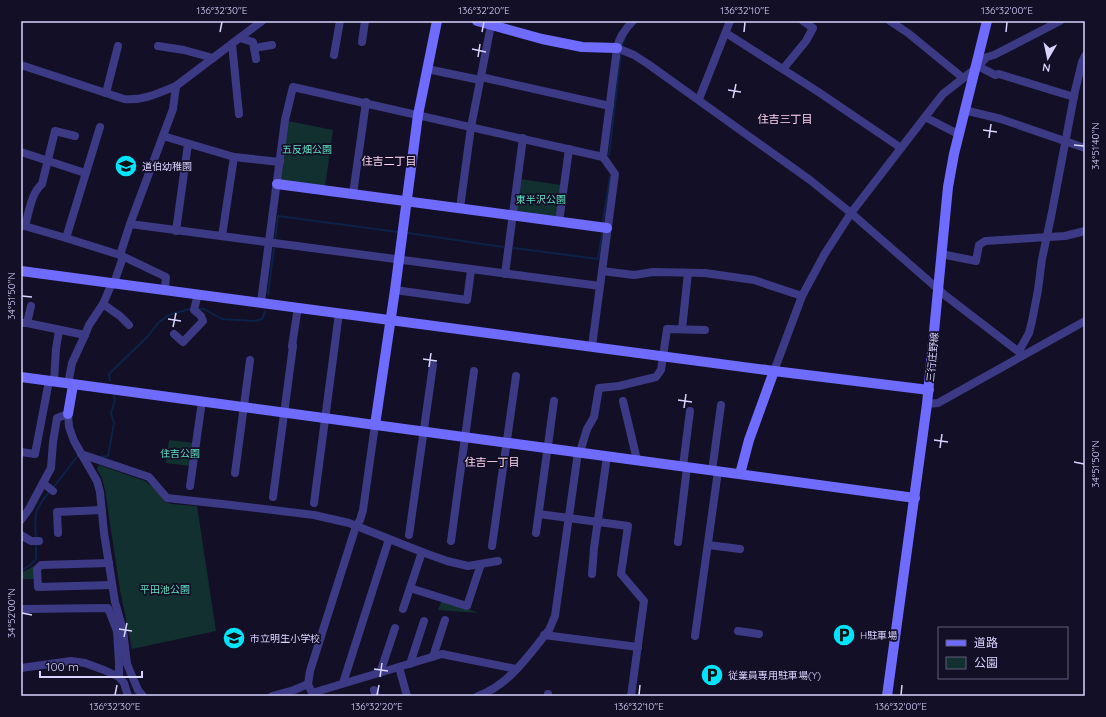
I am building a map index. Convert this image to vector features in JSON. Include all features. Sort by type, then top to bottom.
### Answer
[{"type":"street","points":[[21,65],[124,99],[135,100],[160,93],[176,86],[262,21]]},
{"type":"street","points":[[334,55],[340,21]]},
{"type":"street","points":[[362,42],[365,21]]},
{"type":"street","points":[[437,21],[418,114],[395,290],[363,510],[360,520],[356,526],[310,672],[308,684],[312,694],[343,683],[442,654],[516,669]]},
{"type":"street","points":[[477,21],[542,39],[582,47],[617,48],[634,55],[699,99],[810,180],[851,213],[938,289],[1021,353]]},
{"type":"street","points":[[592,346],[614,174],[603,157],[618,41],[633,21]]},
{"type":"street","points":[[699,99],[730,21]]},
{"type":"street","points":[[783,69],[806,41],[814,28],[803,21]]},
{"type":"street","points":[[890,21],[908,33],[963,78]]},
{"type":"street","name":"三行庄野線","points":[[887,696],[929,390],[948,187],[958,134],[987,21]]},
{"type":"street","points":[[740,474],[749,440],[802,296],[824,255],[851,213],[943,94],[976,68],[987,57],[1006,49],[1060,21]]},
{"type":"street","points":[[460,208],[471,127],[491,25]]},
{"type":"street","points":[[726,33],[783,69],[901,148]]},
{"type":"street","points":[[240,38],[253,42],[256,59]]},
{"type":"street","points":[[232,44],[239,114]]},
{"type":"street","points":[[254,48],[272,45]]},
{"type":"street","points":[[106,93],[118,46]]},
{"type":"street","points":[[158,46],[184,50],[213,58]]},
{"type":"street","points":[[1021,353],[1032,321],[1046,237],[1065,142],[1075,94],[1085,57]]},
{"type":"street","points":[[976,68],[995,75],[1000,74],[1075,94],[1085,90]]},
{"type":"street","points":[[427,69],[480,78],[610,106]]},
{"type":"street","points":[[143,696],[135,684],[127,664],[112,585],[100,492],[97,481],[74,441],[69,427],[68,414],[72,363],[89,325],[113,283],[130,224],[173,109],[176,86]]},
{"type":"street","points":[[261,302],[285,120],[293,87],[366,102],[603,157]]},
{"type":"street","points":[[353,194],[366,102]]},
{"type":"street","points":[[964,110],[1001,119],[1085,148]]},
{"type":"street","points":[[924,117],[958,134]]},
{"type":"street","points":[[66,238],[100,127]]},
{"type":"street","points":[[75,136],[55,131],[42,184],[38,187],[32,199],[23,226],[121,256],[166,277],[165,289]]},
{"type":"street","points":[[163,136],[234,157],[280,162]]},
{"type":"street","points":[[505,274],[523,138]]},
{"type":"street","points":[[176,231],[188,144]]},
{"type":"street","points":[[559,222],[569,149]]},
{"type":"street","points":[[21,152],[85,173]]},
{"type":"street","points":[[222,236],[234,157]]},
{"type":"street","points":[[277,184],[607,228]]},
{"type":"street","points":[[130,224],[600,286]]},
{"type":"street","points":[[941,254],[976,261],[979,245],[986,241],[1065,236],[1085,231]]},
{"type":"street","points":[[395,290],[467,300],[471,270]]},
{"type":"street","points":[[21,271],[774,371],[929,390]]},
{"type":"street","points":[[602,271],[634,276],[653,272],[705,273],[754,280],[802,296]]},
{"type":"street","points":[[682,329],[688,273]]},
{"type":"street","points":[[174,334],[184,342],[202,321],[201,316],[194,310],[198,294]]},
{"type":"street","points":[[102,304],[120,316],[129,325]]},
{"type":"street","points":[[31,306],[24,323],[85,335]]},
{"type":"street","points":[[273,497],[298,307]]},
{"type":"street","points":[[314,503],[339,313]]},
{"type":"street","points":[[927,404],[938,403],[1021,353],[1085,321]]},
{"type":"street","points":[[478,696],[487,693],[501,684],[516,669],[549,630],[555,616],[579,452],[587,429],[594,417],[599,388],[619,386],[656,377],[661,370],[667,329],[705,330]]},
{"type":"street","points":[[21,452],[36,454],[52,381],[59,330]]},
{"type":"street","points":[[235,473],[250,360]]},
{"type":"street","points":[[409,535],[432,366]]},
{"type":"street","points":[[451,541],[474,371]]},
{"type":"street","points":[[492,546],[516,376]]},
{"type":"street","points":[[21,377],[915,498]]},
{"type":"street","points":[[190,486],[202,401]]},
{"type":"street","points":[[536,533],[554,401]]},
{"type":"street","points":[[623,401],[637,460]]},
{"type":"street","points":[[695,636],[708,545],[721,405]]},
{"type":"street","points":[[678,542],[690,411]]},
{"type":"street","points":[[21,520],[48,487],[57,418],[68,414]]},
{"type":"street","points":[[81,454],[149,477],[167,498],[231,504],[314,515],[349,523],[446,561],[468,566],[498,561]]},
{"type":"street","points":[[592,574],[607,456]]},
{"type":"street","points":[[58,533],[57,512],[102,510]]},
{"type":"street","points":[[539,514],[628,526],[621,574],[644,601],[631,696]]},
{"type":"street","points":[[21,535],[35,541]]},
{"type":"street","points":[[343,683],[389,539]]},
{"type":"street","points":[[708,545],[740,549]]},
{"type":"street","points":[[404,610],[422,552]]},
{"type":"street","points":[[109,563],[41,565],[37,569],[38,587],[112,585]]},
{"type":"street","points":[[410,588],[467,606],[481,564]]},
{"type":"street","points":[[21,610],[108,608],[120,630],[119,677]]},
{"type":"street","points":[[433,657],[445,620]]},
{"type":"street","points":[[410,664],[424,621]]},
{"type":"street","points":[[380,673],[395,628]]},
{"type":"street","points":[[738,631],[759,634]]},
{"type":"street","points":[[544,635],[638,647]]},
{"type":"street","points":[[21,668],[71,661],[85,663],[119,677],[124,683],[128,696]]},
{"type":"street","points":[[399,667],[407,696]]},
{"type":"street","points":[[272,696],[294,690],[308,684]]},
{"type":"green space","name":"五反畑公園","points":[[288,121],[333,130],[325,187],[280,179]]},
{"type":"green space","name":"東半沢公園","points":[[520,179],[561,185],[557,216],[554,217],[519,212],[516,209]]},
{"type":"green space","name":"住吉公園","points":[[169,440],[194,443],[191,466],[166,463]]},
{"type":"green space","name":"平田池公園","points":[[99,465],[145,481],[154,488],[165,502],[197,506],[216,631],[132,649],[120,590],[105,490],[102,478],[97,469]]},
{"type":"green space","points":[[34,566],[35,579],[21,579],[21,573]]},
{"type":"green space","points":[[442,600],[479,613],[438,610]]},
{"type":"waterway","points":[[622,45],[626,36]]},
{"type":"waterway","points":[[609,155],[621,53]]},
{"type":"waterway","points":[[603,221],[610,176]]},
{"type":"waterway","points":[[275,241],[278,216],[398,232]]},
{"type":"waterway","points":[[408,233],[503,247]]},
{"type":"waterway","points":[[514,248],[598,259],[602,234]]},
{"type":"waterway","points":[[268,294],[274,248]]},
{"type":"waterway","points":[[110,381],[109,374],[148,336],[159,322],[169,315],[190,309]]},
{"type":"waterway","points":[[199,309],[204,309],[222,319],[254,321],[262,319],[265,312]]},
{"type":"waterway","points":[[101,457],[108,456],[114,423],[111,413],[115,400],[114,396]]},
{"type":"waterway","points":[[52,489],[76,458]]},
{"type":"waterway","points":[[36,539],[36,514],[40,504],[49,492]]},
{"type":"waterway","points":[[21,571],[36,559],[36,544]]},
{"type":"place","name":"道伯幼稚園","points":[[126,166]]},
{"type":"place","name":"H駐車場","points":[[844,635]]},
{"type":"place","name":"市立明生小学校","points":[[234,638]]},
{"type":"place","name":"従業員専用駐車場(Y)","points":[[712,675]]},
{"type":"district","name":"住吉三丁目","points":[[785,119]]},
{"type":"district","name":"住吉二丁目","points":[[389,161]]},
{"type":"district","name":"住吉一丁目","points":[[492,462]]}]
